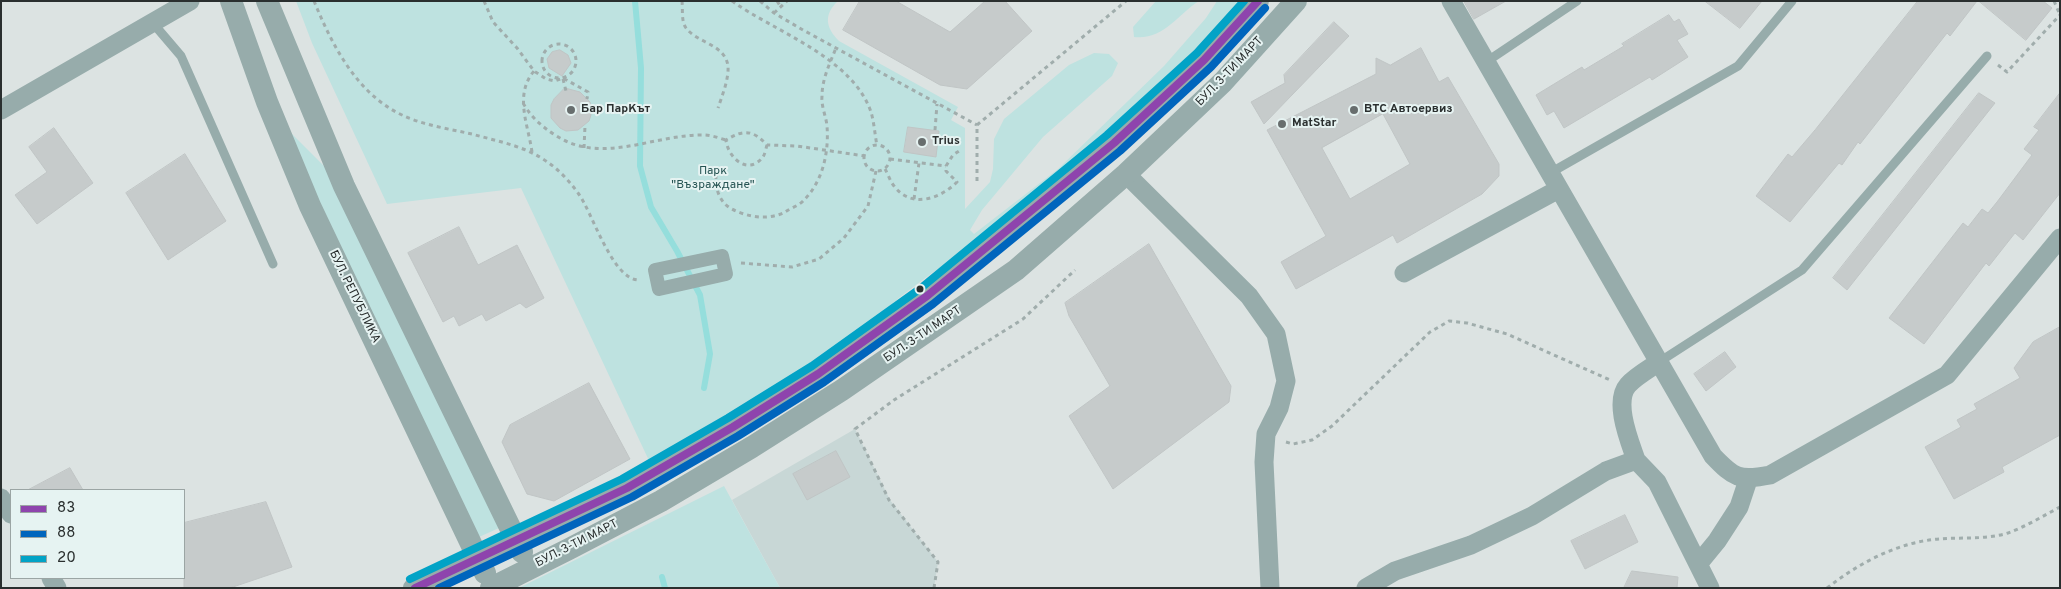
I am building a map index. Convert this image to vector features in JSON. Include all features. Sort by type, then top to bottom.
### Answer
[{"type":"street","points":[[1,110],[190,1]]},
{"type":"street","name":"БУЛ. РЕПУБЛИКА","points":[[231,1],[267,102],[310,206],[492,588]]},
{"type":"street","points":[[267,1],[344,186],[531,568]]},
{"type":"street","points":[[414,588],[627,488],[818,374],[927,296],[1114,143],[1204,60],[1258,1]]},
{"type":"street","name":"БУЛ. 3-ТИ МАРТ","points":[[492,588],[661,500],[842,390],[1016,270],[1126,174],[1222,82],[1296,1]]},
{"type":"street","points":[[1451,1],[1713,456],[1729,473],[1748,480],[1770,476],[1947,375],[2060,238]]},
{"type":"street","points":[[1126,174],[1249,296],[1276,334],[1286,381],[1279,408],[1266,434],[1264,462],[1270,588]]},
{"type":"street","points":[[1404,273],[1559,189]]},
{"type":"street","points":[[657,279],[655,270],[722,256],[724,265]]},
{"type":"street","points":[[1659,362],[1627,386],[1621,401],[1627,430],[1636,460],[1657,482],[1710,588]]},
{"type":"street","points":[[1366,588],[1395,571],[1471,545],[1532,516],[1606,471],[1636,460]]},
{"type":"street","points":[[1699,563],[1717,542],[1739,507],[1748,480]]},
{"type":"street","points":[[1,498],[10,512]]},
{"type":"lane","points":[[1486,62],[1577,1]]},
{"type":"lane","points":[[1550,173],[1738,66],[1792,1]]},
{"type":"lane","points":[[152,22],[181,56],[273,264]]},
{"type":"lane","points":[[1659,362],[1802,270],[1987,56]]},
{"type":"path","points":[[314,1],[326,30],[344,60],[362,84],[381,102],[402,115],[532,152],[557,168],[579,194],[608,253],[618,268],[635,280],[657,279]]},
{"type":"path","points":[[484,1],[493,22],[517,48],[534,71],[546,79],[555,81],[563,78],[572,72],[576,62],[573,52],[565,45],[554,45],[544,52],[542,57],[543,68],[551,77],[563,78],[588,92],[588,98]]},
{"type":"path","points":[[682,1],[683,21],[687,29],[724,56],[728,66],[718,108]]},
{"type":"path","points":[[732,1],[753,16],[814,50],[849,77],[871,111],[877,146]]},
{"type":"path","points":[[760,1],[774,13],[977,125]]},
{"type":"path","points":[[777,1],[781,7]]},
{"type":"path","points":[[774,13],[787,1]]},
{"type":"path","points":[[977,125],[1126,1]]},
{"type":"path","points":[[1987,56],[2007,72],[2060,15],[2054,1]]},
{"type":"path","points":[[716,175],[715,184],[718,195],[728,207],[749,216],[777,216],[804,201],[822,175],[827,126],[822,97],[824,83],[836,48]]},
{"type":"path","points":[[532,152],[523,103],[523,90],[527,80],[534,71]]},
{"type":"path","points":[[563,78],[566,91]]},
{"type":"path","points":[[523,103],[529,114],[541,126],[562,140],[584,148],[602,149],[704,135],[726,140],[734,135],[747,132],[758,135],[767,145],[826,150],[864,156]]},
{"type":"path","points":[[935,130],[938,104]]},
{"type":"path","points":[[977,125],[977,180]]},
{"type":"path","points":[[584,148],[585,126]]},
{"type":"path","points":[[726,140],[727,149],[742,164],[751,165],[763,157],[767,145]]},
{"type":"path","points":[[882,146],[888,152],[890,160],[885,169],[876,171],[866,164],[864,156],[870,147],[882,146]]},
{"type":"path","points":[[885,169],[894,186],[904,195],[914,199],[926,200],[940,195],[957,182],[946,171],[946,166],[953,154],[959,151]]},
{"type":"path","points":[[890,160],[946,166]]},
{"type":"path","points":[[914,199],[919,163]]},
{"type":"path","points":[[724,265],[745,263],[792,267],[819,259],[844,238],[868,206],[876,171]]},
{"type":"path","points":[[934,588],[938,562],[890,500],[855,429],[894,400],[1023,319],[1076,270]]},
{"type":"path","points":[[1266,434],[1293,444],[1312,440],[1332,426],[1430,332],[1449,321],[1467,323],[1506,334],[1627,386]]},
{"type":"path","points":[[1827,588],[1850,570],[1902,546],[1938,539],[1974,538],[2008,533],[2060,507]]},
{"type":"shaded area","points":[[855,429],[890,500],[938,562],[934,588],[780,588],[732,500]]},
{"type":"green space","name":"Парк \"Възраждане\"","points":[[296,1],[838,1],[830,11],[828,21],[831,31],[839,41],[958,107],[951,120],[965,128],[965,209],[990,182],[993,169],[994,139],[1004,119],[1069,65],[1094,53],[1109,54],[1118,63],[1112,76],[1043,137],[982,210],[970,230],[974,234],[1058,169],[1164,66],[1206,18],[1217,1],[1246,1],[1125,125],[989,236],[932,273],[900,297],[852,340],[652,467],[521,188],[387,204],[312,43]]},
{"type":"green space","points":[[1156,1],[1199,1],[1162,31],[1145,37],[1134,37],[1133,27]]},
{"type":"green space","points":[[280,122],[344,186],[508,524],[470,541]]},
{"type":"green space","points":[[724,486],[780,588],[519,588],[531,582]]},
{"type":"building","points":[[860,1],[896,1],[950,32],[985,1],[1005,1],[1032,31],[967,89],[940,85],[843,30]]},
{"type":"building","points":[[1464,1],[1506,1],[1474,19]]},
{"type":"building","points":[[1705,1],[1762,1],[1740,28]]},
{"type":"building","points":[[1918,1],[1977,1],[1950,36],[1947,33],[1860,144],[1858,142],[1842,165],[1839,163],[1790,222],[1756,196],[1788,154],[1792,157],[1815,130]]},
{"type":"building","points":[[1979,1],[2043,1],[2052,8],[2026,40]]},
{"type":"building","points":[[1669,15],[1674,22],[1679,19],[1688,34],[1677,40],[1688,57],[1652,80],[1650,77],[1564,128],[1554,111],[1547,115],[1536,95],[1582,67],[1584,70],[1624,46],[1622,44]]},
{"type":"building","points":[[1334,22],[1349,36],[1264,124],[1251,102],[1285,83],[1284,75]]},
{"type":"building","points":[[1421,48],[1439,82],[1448,77],[1499,164],[1499,176],[1482,194],[1397,243],[1393,235],[1296,289],[1281,262],[1326,236],[1267,130],[1376,74],[1376,58],[1390,65]],"holes":[[[1383,114],[1410,164],[1350,199],[1322,148]]]},
{"type":"building","points":[[560,50],[568,55],[571,63],[562,76],[549,68],[547,59],[552,52]]},
{"type":"building","name":"Бар ПарКът","points":[[565,88],[580,92],[590,102],[591,115],[589,121],[578,130],[566,131],[560,128],[551,118],[551,105]]},
{"type":"building","points":[[1979,93],[1995,103],[1847,290],[1833,278]]},
{"type":"building","points":[[2060,93],[2060,193],[2023,240],[2015,233],[1989,266],[1986,263],[1924,344],[1889,318],[1963,223],[1968,227],[1982,209],[1988,213],[1997,202],[2032,155],[2024,149],[2039,130],[2034,127]]},
{"type":"building","name":"Trius","points":[[908,127],[939,131],[936,157],[904,152]]},
{"type":"building","points":[[54,128],[93,183],[37,224],[15,195],[47,172],[29,147]]},
{"type":"building","points":[[185,154],[226,221],[168,260],[126,193]]},
{"type":"building","points":[[459,227],[478,265],[517,245],[544,298],[526,308],[520,303],[486,321],[482,314],[459,326],[454,316],[443,322],[408,253]]},
{"type":"building","points":[[1149,244],[1231,386],[1229,402],[1113,489],[1069,416],[1110,386],[1069,316],[1065,303]]},
{"type":"building","points":[[2060,327],[2060,435],[2002,467],[2004,472],[1954,499],[1925,447],[1961,427],[1957,420],[1977,409],[1974,404],[2020,378],[2014,368],[2033,342]]},
{"type":"building","points":[[1725,352],[1736,367],[1706,391],[1694,374]]},
{"type":"building","points":[[589,383],[630,459],[554,501],[527,494],[502,442],[510,425]]},
{"type":"building","points":[[836,451],[850,477],[807,500],[793,474]]},
{"type":"building","points":[[70,468],[82,489],[30,489]]},
{"type":"building","points":[[266,502],[292,567],[230,588],[184,588],[185,523]]},
{"type":"building","points":[[1625,515],[1638,542],[1585,569],[1571,541]]},
{"type":"building","points":[[1632,571],[1678,577],[1677,588],[1624,588]]},
{"type":"waterway","points":[[635,1],[641,68],[640,166],[651,207],[700,295],[710,354],[704,388]]},
{"type":"waterway","points":[[662,577],[665,588]]},
{"type":"transit line","name":"20","points":[[410,579],[622,479],[728,418],[812,366],[921,288],[1107,135],[1197,53],[1244,1]]},
{"type":"transit line","name":"83","points":[[415,588],[627,488],[733,427],[818,374],[927,296],[1114,143],[1204,60],[1258,1]]},
{"type":"transit line","name":"88","points":[[439,588],[632,497],[738,436],[824,382],[933,304],[1120,151],[1211,67],[1265,8]]},
{"type":"place","name":"Бар ПарКът","points":[[571,110]]},
{"type":"place","name":"ВТС Автоервиз","points":[[1354,110]]},
{"type":"place","name":"MatStar","points":[[1282,124]]},
{"type":"place","name":"Trius","points":[[922,142]]}]
